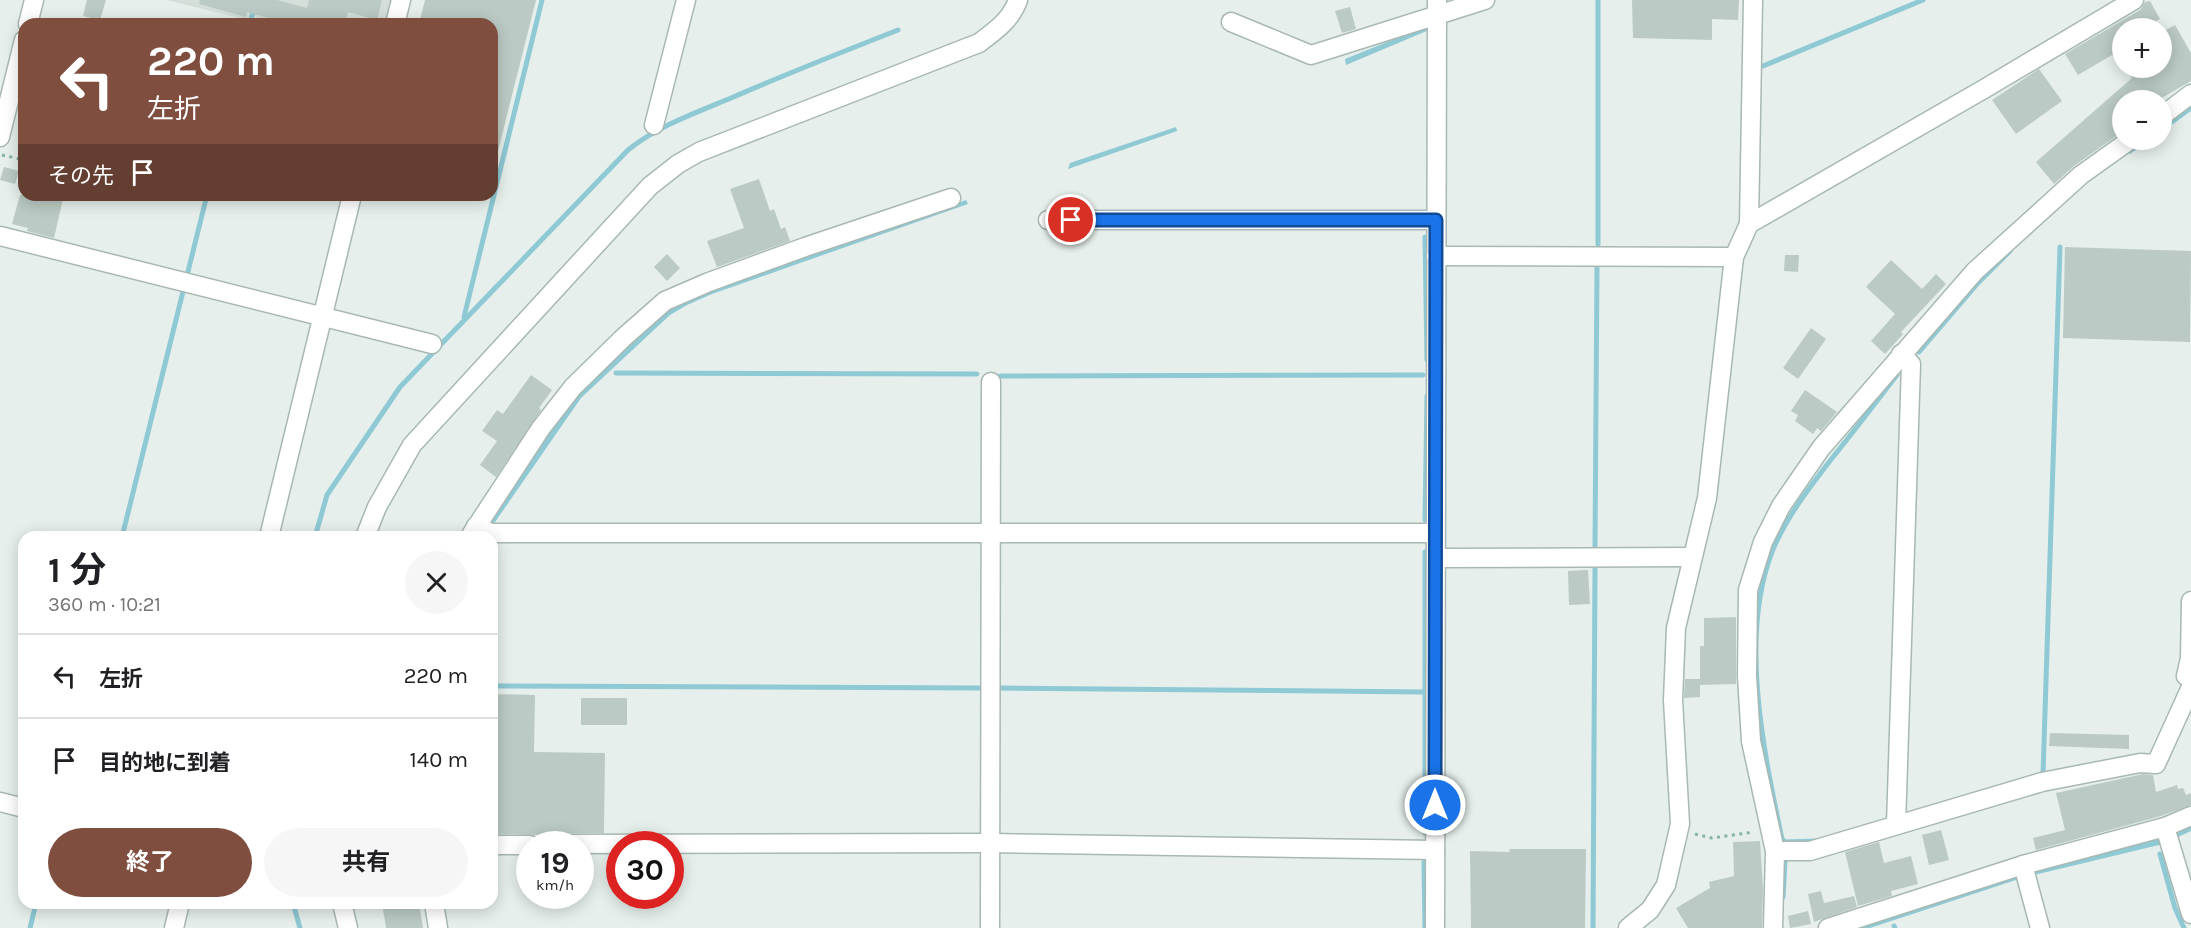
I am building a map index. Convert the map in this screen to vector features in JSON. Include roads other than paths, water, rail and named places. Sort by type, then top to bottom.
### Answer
[{"type":"street","points":[[30,18],[34,0]]},
{"type":"street","points":[[396,18],[401,0]]},
{"type":"street","points":[[654,125],[686,0]]},
{"type":"street","points":[[367,531],[377,507],[412,445],[650,186],[678,164],[699,152],[979,43],[1000,27],[1018,0]]},
{"type":"street","points":[[1231,22],[1311,55],[1437,8],[1485,0]]},
{"type":"street","points":[[1628,928],[1650,910],[1666,885],[1680,824],[1673,700],[1677,628],[1707,498],[1734,257],[1749,224],[1753,0]]},
{"type":"street","points":[[1749,224],[2134,0]]},
{"type":"street","points":[[1435,928],[1437,8]]},
{"type":"street","points":[[0,137],[18,64]]},
{"type":"street","points":[[2172,108],[2191,94]]},
{"type":"street","points":[[1773,928],[1775,851],[1751,741],[1747,676],[1748,590],[1763,542],[1781,506],[1821,448],[1975,271],[2082,175],[2116,150]]},
{"type":"street","points":[[479,531],[542,428],[573,387],[665,301],[709,282],[805,247],[951,198]]},
{"type":"street","points":[[269,531],[350,201]]},
{"type":"street","points":[[1048,220],[1436,220]]},
{"type":"street","points":[[0,236],[432,344]]},
{"type":"street","points":[[1437,256],[1734,257]]},
{"type":"street","points":[[1896,825],[1911,363],[1901,354]]},
{"type":"street","points":[[990,928],[991,382]]},
{"type":"street","points":[[498,531],[1435,533]]},
{"type":"street","points":[[1436,558],[1692,557]]},
{"type":"street","points":[[2191,601],[2190,658],[2186,676],[2191,679]]},
{"type":"street","points":[[1775,851],[1810,851],[2042,782],[2140,763],[2156,764],[2191,687]]},
{"type":"street","points":[[0,802],[18,806]]},
{"type":"street","points":[[1828,928],[2024,870],[2167,836],[2191,816]]},
{"type":"street","points":[[2167,836],[2191,914]]},
{"type":"street","points":[[594,844],[990,843],[1435,849]]},
{"type":"street","points":[[498,845],[516,845]]},
{"type":"street","points":[[2024,870],[2040,928]]},
{"type":"street","points":[[174,928],[179,909]]},
{"type":"street","points":[[343,909],[348,928]]},
{"type":"street","points":[[435,909],[438,928]]},
{"type":"water","points":[[1429,25],[1429,30],[1346,65],[1345,59]]},
{"type":"water","points":[[1176,127],[1177,131],[1068,169],[1070,163]]},
{"type":"water","points":[[966,200],[968,204],[712,294],[670,315],[581,398],[493,525],[480,531],[577,391],[655,321],[680,302],[708,290]]},
{"type":"water","points":[[2191,822],[2191,831],[2163,844],[2022,878],[1870,928],[1844,928]]},
{"type":"waterway","points":[[252,18],[256,0]]},
{"type":"waterway","points":[[498,179],[542,0]]},
{"type":"waterway","points":[[1598,0],[1598,244]]},
{"type":"waterway","points":[[1763,66],[1923,0]]},
{"type":"waterway","points":[[317,531],[327,495],[400,387],[628,150],[664,127],[690,115],[898,30]]},
{"type":"waterway","points":[[2172,122],[2191,108]]},
{"type":"waterway","points":[[123,531],[206,201]]},
{"type":"waterway","points":[[464,317],[493,201]]},
{"type":"waterway","points":[[1425,237],[1427,360]]},
{"type":"waterway","points":[[2043,774],[2060,247]]},
{"type":"waterway","points":[[1919,352],[1978,283],[2010,251]]},
{"type":"waterway","points":[[1595,548],[1597,267]]},
{"type":"waterway","points":[[616,373],[977,374]]},
{"type":"waterway","points":[[1000,376],[1423,375]]},
{"type":"waterway","points":[[1816,841],[1785,842],[1782,839],[1768,770],[1758,695],[1757,621],[1762,585],[1772,552],[1791,514],[1897,375]]},
{"type":"waterway","points":[[1425,520],[1427,396]]},
{"type":"waterway","points":[[1425,552],[1425,833]]},
{"type":"waterway","points":[[1593,928],[1595,569]]},
{"type":"waterway","points":[[498,686],[979,688]]},
{"type":"waterway","points":[[999,688],[1425,692]]},
{"type":"waterway","points":[[2160,854],[2175,908],[2184,928]]},
{"type":"waterway","points":[[1424,862],[1425,928]]},
{"type":"waterway","points":[[1783,897],[1785,862]]},
{"type":"waterway","points":[[30,928],[35,909]]},
{"type":"waterway","points":[[295,909],[300,928]]}]
